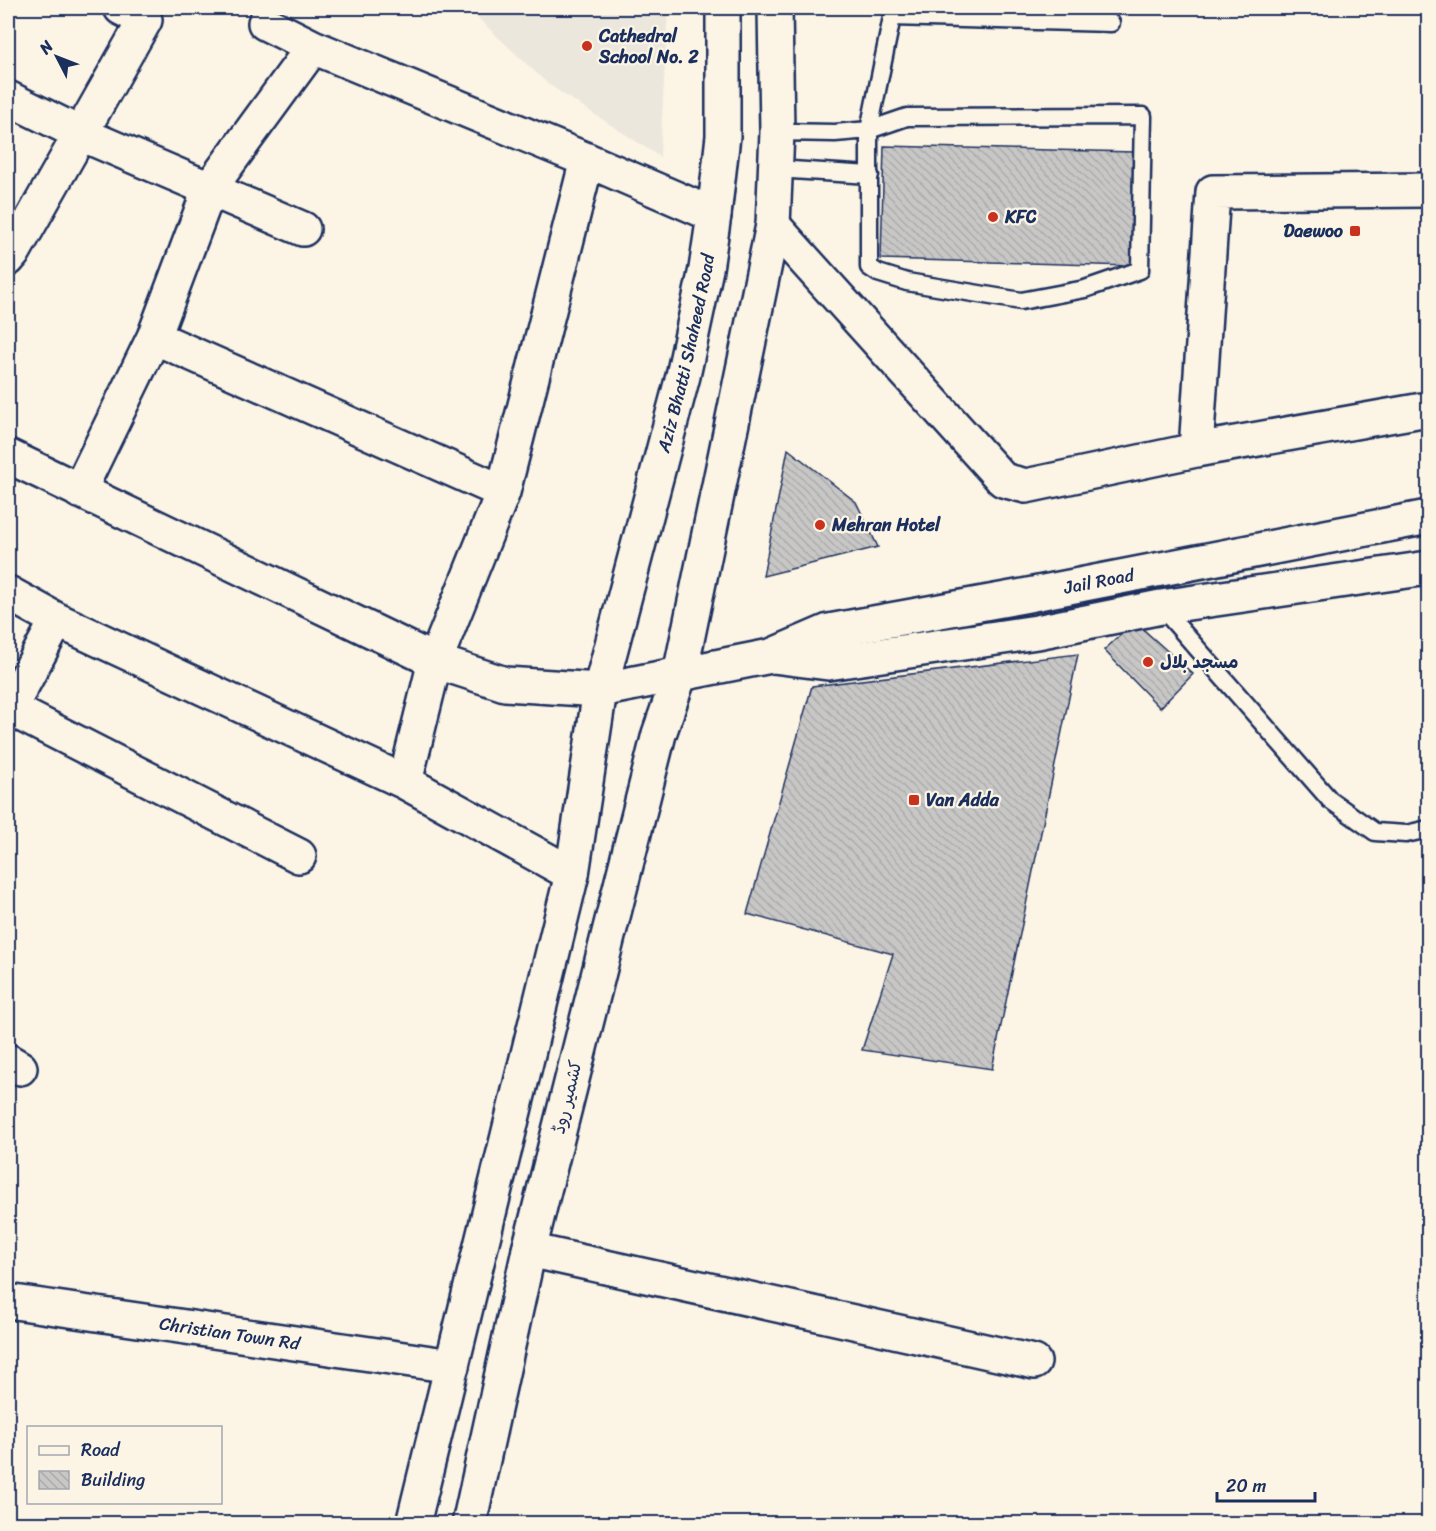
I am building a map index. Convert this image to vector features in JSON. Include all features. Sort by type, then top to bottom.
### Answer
[{"type":"street","points":[[8,259],[145,20],[120,8]]},
{"type":"street","name":"Aziz Bhatti Shaheed Road","points":[[600,690],[683,376],[706,268],[723,136],[723,8]]},
{"type":"street","points":[[680,674],[773,225],[777,132],[776,8]]},
{"type":"street","points":[[265,23],[313,47],[586,159],[714,215]]},
{"type":"street","points":[[79,491],[154,337],[210,188],[313,47]]},
{"type":"street","points":[[8,98],[80,133],[303,229]]},
{"type":"street","points":[[405,782],[435,661],[503,492],[586,159]]},
{"type":"street","points":[[1196,450],[1213,192],[1428,190]]},
{"type":"street","points":[[773,225],[1004,480],[1026,486],[1196,450],[1428,409]]},
{"type":"street","points":[[154,337],[503,492]]},
{"type":"street","name":"Jail Road","points":[[8,456],[435,661],[505,684],[600,690],[771,656],[829,631],[1023,596],[1428,517]]},
{"type":"street","name":"Jail Road","points":[[771,656],[828,663],[1037,632],[1161,607],[1428,568]]},
{"type":"street","points":[[1129,574],[1161,607]]},
{"type":"street","points":[[8,592],[57,620],[405,782],[572,874]]},
{"type":"street","points":[[57,620],[8,710],[299,856]]},
{"type":"street","name":"کشمیر روڈ","points":[[468,1524],[529,1250],[659,734],[680,674]]},
{"type":"street","points":[[413,1524],[572,874],[600,690]]},
{"type":"street","points":[[529,1250],[1034,1362]]},
{"type":"street","name":"Christian Town Rd","points":[[8,1301],[452,1366]]},
{"type":"lane","points":[[777,132],[835,133],[869,130],[907,117],[1143,116],[1140,270],[1084,289],[1021,302],[907,282],[878,273],[868,267],[869,130],[892,17],[1112,23]]},
{"type":"lane","points":[[776,169],[870,175]]},
{"type":"lane","points":[[1161,607],[1330,800],[1375,832],[1406,834],[1428,829]]},
{"type":"shaded area","name":"Cathedral School No. 2","points":[[467,8],[668,8],[660,157],[548,84]]},
{"type":"building","points":[[884,146],[1134,152],[1131,266],[881,259]]},
{"type":"building","name":"Mehran Hotel","points":[[788,449],[856,502],[878,547],[763,576]]},
{"type":"building","name":"مسجد بلال","points":[[1135,622],[1193,674],[1160,708],[1104,650]]},
{"type":"building","name":"Van Adda","points":[[1078,654],[992,1069],[862,1050],[893,954],[747,914],[812,686]]},
{"type":"place","name":"Cathedral School No. 2","points":[[587,46]]},
{"type":"place","name":"KFC","points":[[993,217]]},
{"type":"place","name":"Daewoo","points":[[1355,231]]},
{"type":"place","name":"Mehran Hotel","points":[[820,525]]},
{"type":"place","name":"مسجد بلال","points":[[1148,662]]},
{"type":"place","name":"Van Adda","points":[[914,800]]}]
